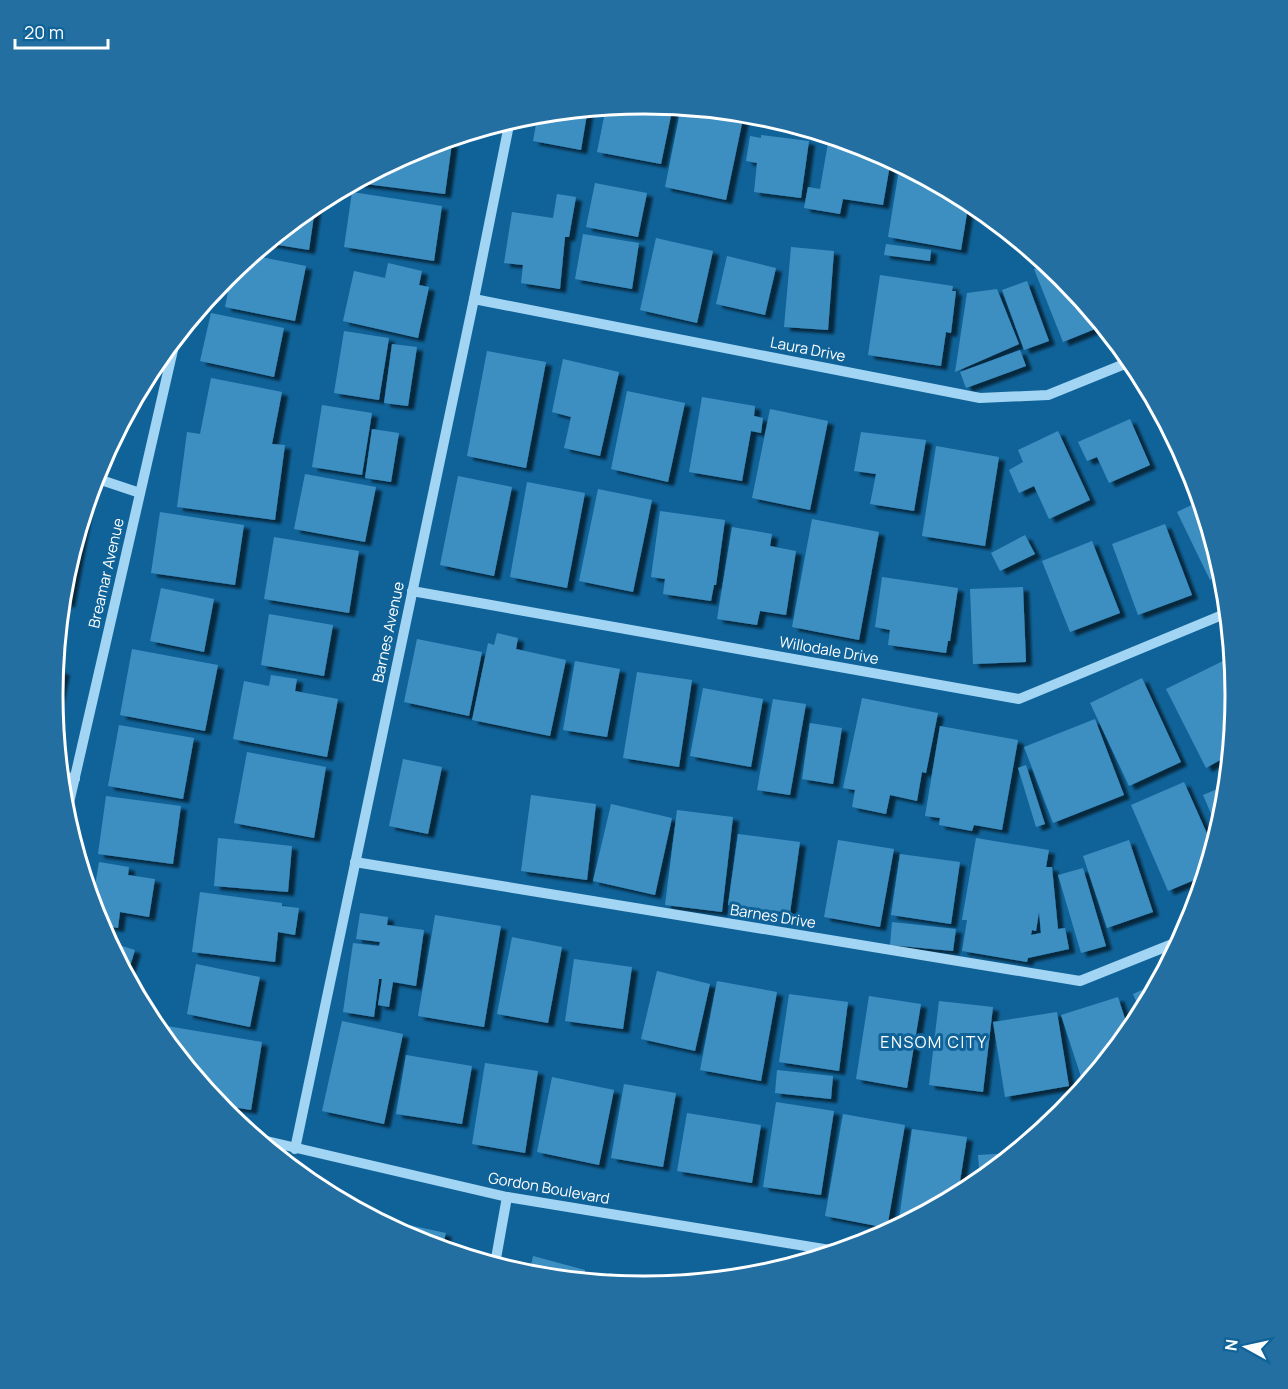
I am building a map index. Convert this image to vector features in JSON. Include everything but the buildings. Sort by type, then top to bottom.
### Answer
[{"type":"street","name":"Barnes Avenue","points":[[295,1149],[508,130]]},
{"type":"street","name":"Laura Drive","points":[[474,299],[980,398],[1048,395],[1122,365]]},
{"type":"street","name":"Breamar Avenue","points":[[72,793],[171,357]]},
{"type":"street","points":[[104,481],[140,494]]},
{"type":"street","name":"Willodale Drive","points":[[412,591],[1018,699],[1220,616]]},
{"type":"street","points":[[69,777],[75,779]]},
{"type":"street","name":"Barnes Drive","points":[[355,862],[1080,981],[1167,946]]},
{"type":"street","name":"Gordon Boulevard","points":[[278,1145],[507,1197],[820,1248]]},
{"type":"street","points":[[496,1257],[507,1197]]},
{"type":"district","name":"ENSOM CITY","points":[[934,1042]]}]
